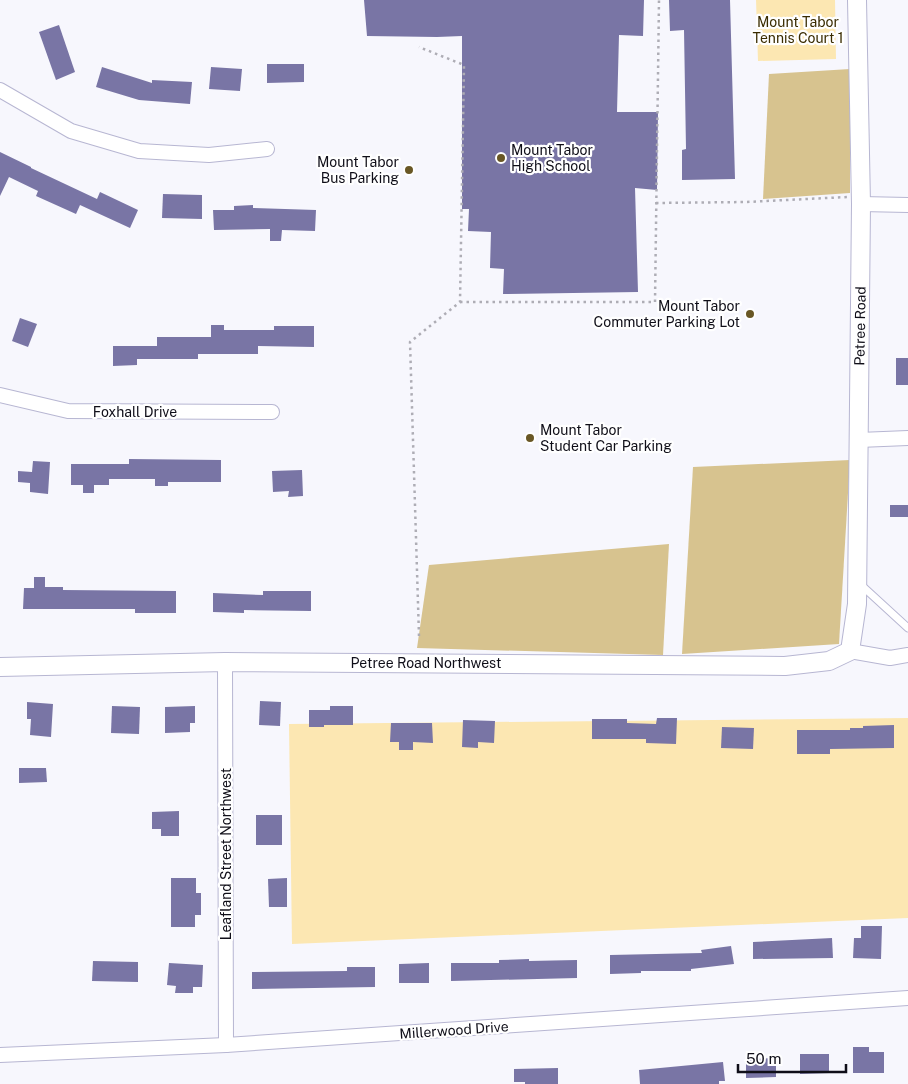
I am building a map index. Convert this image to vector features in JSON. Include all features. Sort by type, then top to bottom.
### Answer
[{"type":"street","name":"Petree Road","points":[[850,651],[857,604],[859,440],[855,201],[857,0]]},
{"type":"street","points":[[0,90],[71,131],[139,151],[209,155],[267,149]]},
{"type":"street","points":[[855,201],[908,205]]},
{"type":"street","name":"Foxhall Drive","points":[[0,395],[68,411],[272,412]]},
{"type":"street","points":[[859,440],[908,438]]},
{"type":"street","points":[[850,651],[890,658],[908,655]]},
{"type":"street","name":"Petree Road Northwest","points":[[0,667],[225,662],[785,666],[829,661],[850,651]]},
{"type":"street","name":"Leafland Street Northwest","points":[[225,662],[226,1045]]},
{"type":"street","name":"Millerwood Drive","points":[[0,1055],[226,1045],[908,998]]},
{"type":"lane","points":[[857,582],[908,628]]},
{"type":"path","points":[[419,636],[410,342],[460,302],[656,302],[659,0]]},
{"type":"path","points":[[419,47],[464,65],[460,302]]},
{"type":"path","points":[[656,203],[855,201]]},
{"type":"green space","name":"Mount Tabor Tennis Court 1","points":[[756,0],[835,0],[836,59],[758,61]]},
{"type":"green space","points":[[908,718],[908,918],[292,944],[289,724]]},
{"type":"shaded area","points":[[850,69],[850,193],[763,199],[769,74]]},
{"type":"shaded area","points":[[850,460],[839,644],[682,654],[693,467]]},
{"type":"shaded area","points":[[669,544],[663,655],[417,648],[429,565]]},
{"type":"building","points":[[364,0],[644,0],[643,36],[619,35],[617,112],[658,112],[657,190],[635,188],[638,292],[503,294],[504,269],[490,268],[491,232],[468,231],[469,209],[462,209],[462,36],[367,36]]},
{"type":"building","points":[[669,0],[730,0],[735,179],[682,180],[682,150],[686,149],[684,30],[670,31]]},
{"type":"building","points":[[59,25],[75,72],[56,80],[39,32]]},
{"type":"building","points":[[267,64],[304,64],[304,82],[267,83]]},
{"type":"building","points":[[102,67],[152,83],[152,80],[192,82],[190,104],[139,100],[96,87]]},
{"type":"building","points":[[211,67],[242,69],[240,91],[209,89]]},
{"type":"building","points":[[0,152],[97,199],[100,192],[138,210],[130,228],[80,205],[76,214],[36,196],[38,191],[9,177],[0,196]]},
{"type":"building","points":[[163,194],[202,195],[202,219],[162,218]]},
{"type":"building","points":[[253,205],[253,208],[316,210],[315,231],[282,230],[281,241],[270,241],[270,229],[214,230],[213,210],[234,210],[234,206]]},
{"type":"building","points":[[20,318],[37,324],[28,347],[12,341]]},
{"type":"building","points":[[211,325],[224,325],[224,330],[274,330],[274,326],[314,326],[314,347],[258,346],[258,354],[198,354],[198,359],[137,359],[137,365],[113,366],[113,346],[157,346],[157,337],[211,337]]},
{"type":"building","points":[[896,358],[908,358],[908,385],[896,385]]},
{"type":"building","points":[[129,459],[221,460],[221,482],[168,482],[168,486],[155,486],[155,479],[109,479],[109,485],[94,485],[94,493],[83,493],[83,485],[71,485],[71,464],[129,464]]},
{"type":"building","points":[[33,461],[50,462],[48,494],[30,492],[30,483],[18,482],[18,471],[32,472]]},
{"type":"building","points":[[302,470],[303,496],[288,497],[289,491],[273,492],[272,471]]},
{"type":"building","points":[[890,505],[908,505],[908,517],[890,517]]},
{"type":"building","points":[[34,577],[45,577],[45,587],[63,587],[63,590],[176,591],[176,613],[135,613],[135,609],[23,609],[24,588],[34,588]]},
{"type":"building","points":[[263,591],[311,591],[311,611],[244,610],[244,613],[213,612],[213,593],[263,595]]},
{"type":"building","points":[[260,701],[281,702],[280,726],[259,725]]},
{"type":"building","points":[[27,702],[53,704],[51,737],[30,735],[31,719],[27,719]]},
{"type":"building","points":[[112,706],[140,707],[139,734],[111,733]]},
{"type":"building","points":[[195,706],[195,723],[190,723],[190,732],[165,733],[165,707]]},
{"type":"building","points":[[330,706],[353,706],[353,725],[309,727],[309,710],[330,710]]},
{"type":"building","points":[[657,718],[677,718],[676,744],[646,743],[646,739],[592,739],[592,719],[627,719],[627,723],[656,724]]},
{"type":"building","points":[[463,720],[495,721],[494,743],[478,742],[478,748],[462,747]]},
{"type":"building","points":[[391,723],[432,723],[433,743],[413,742],[413,750],[399,750],[399,742],[390,742]]},
{"type":"building","points":[[894,725],[894,748],[830,749],[830,754],[797,754],[797,730],[850,730],[850,728],[863,728],[863,726]]},
{"type":"building","points":[[722,727],[754,728],[753,749],[721,748]]},
{"type":"building","points":[[19,768],[46,768],[47,782],[19,783]]},
{"type":"building","points":[[179,811],[179,836],[161,836],[161,829],[152,829],[152,812]]},
{"type":"building","points":[[256,815],[282,815],[282,845],[256,845]]},
{"type":"building","points":[[171,878],[196,878],[196,893],[201,893],[201,915],[195,915],[195,927],[171,927]]},
{"type":"building","points":[[287,878],[287,907],[269,907],[268,879]]},
{"type":"building","points":[[861,926],[882,926],[881,959],[853,958],[854,938],[861,938]]},
{"type":"building","points":[[832,938],[833,958],[753,959],[753,942]]},
{"type":"building","points":[[731,946],[734,964],[691,969],[691,971],[641,971],[641,973],[610,974],[610,955],[702,953],[701,950]]},
{"type":"building","points":[[529,959],[529,961],[577,960],[577,978],[451,981],[451,963],[499,963],[499,960]]},
{"type":"building","points":[[93,961],[138,962],[138,982],[92,981]]},
{"type":"building","points":[[169,963],[203,965],[202,987],[193,987],[193,993],[175,993],[176,986],[167,985]]},
{"type":"building","points":[[429,963],[429,983],[399,983],[399,964]]},
{"type":"building","points":[[347,967],[375,967],[375,987],[252,989],[252,972],[347,971]]},
{"type":"building","points":[[853,1047],[869,1047],[869,1052],[884,1052],[884,1073],[853,1073]]},
{"type":"building","points":[[800,1054],[829,1054],[829,1073],[800,1074]]},
{"type":"building","points":[[776,1058],[776,1077],[746,1078],[746,1059]]},
{"type":"building","points":[[723,1062],[725,1081],[719,1081],[719,1084],[640,1084],[639,1070]]},
{"type":"building","points":[[558,1068],[558,1084],[514,1082],[514,1069]]},
{"type":"place","name":"Mount Tabor High School","points":[[501,158]]},
{"type":"place","name":"Mount Tabor Bus Parking","points":[[409,170]]},
{"type":"place","name":"Mount Tabor Commuter Parking Lot","points":[[750,314]]},
{"type":"place","name":"Mount Tabor Student Car Parking","points":[[530,438]]}]
